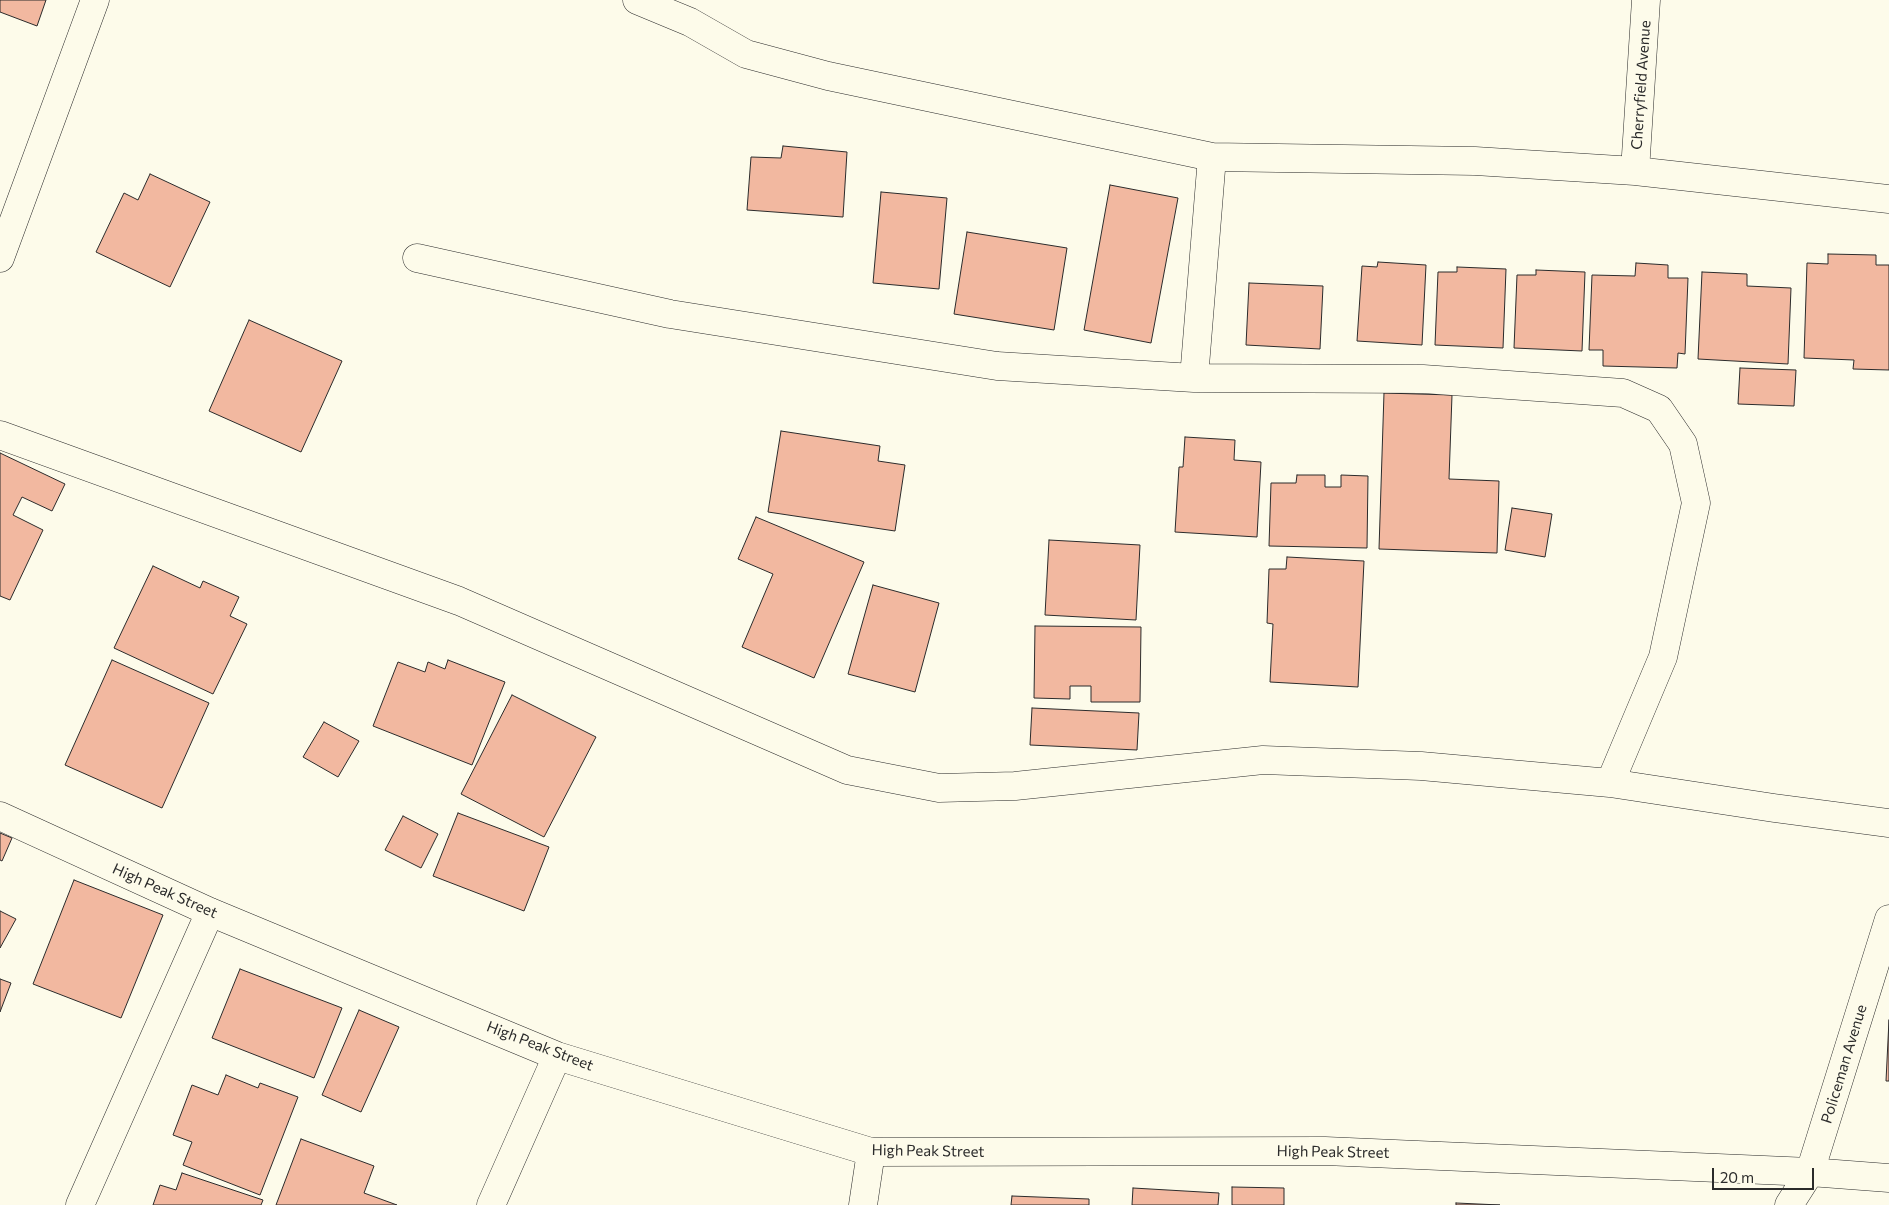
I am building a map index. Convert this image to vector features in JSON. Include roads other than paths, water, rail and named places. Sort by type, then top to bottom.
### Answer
[{"type":"street","points":[[0,258],[95,0]]},
{"type":"street","points":[[637,0],[690,22],[746,54],[838,78],[1212,157],[1475,161],[1635,171],[1889,199]]},
{"type":"street","name":"Cherryfield Avenue","points":[[1635,171],[1646,0]]},
{"type":"street","points":[[1194,378],[1212,157]]},
{"type":"street","points":[[417,258],[670,314],[997,366],[1194,378],[1432,380],[1623,393],[1659,409],[1683,444],[1696,503],[1663,657],[1610,783]]},
{"type":"street","points":[[0,435],[459,601],[847,770],[939,788],[1015,786],[1263,760],[1421,766],[1610,783],[1774,808],[1889,822]]},
{"type":"street","name":"High Peak Street","points":[[0,816],[210,912],[557,1056],[871,1152],[1325,1150],[1810,1172],[1889,1178]]},
{"type":"street","points":[[80,1205],[210,912]]},
{"type":"street","name":"Policeman Avenue","points":[[1789,1205],[1810,1172],[1889,919]]},
{"type":"street","points":[[491,1205],[557,1056]]},
{"type":"street","points":[[863,1205],[871,1152]]}]
